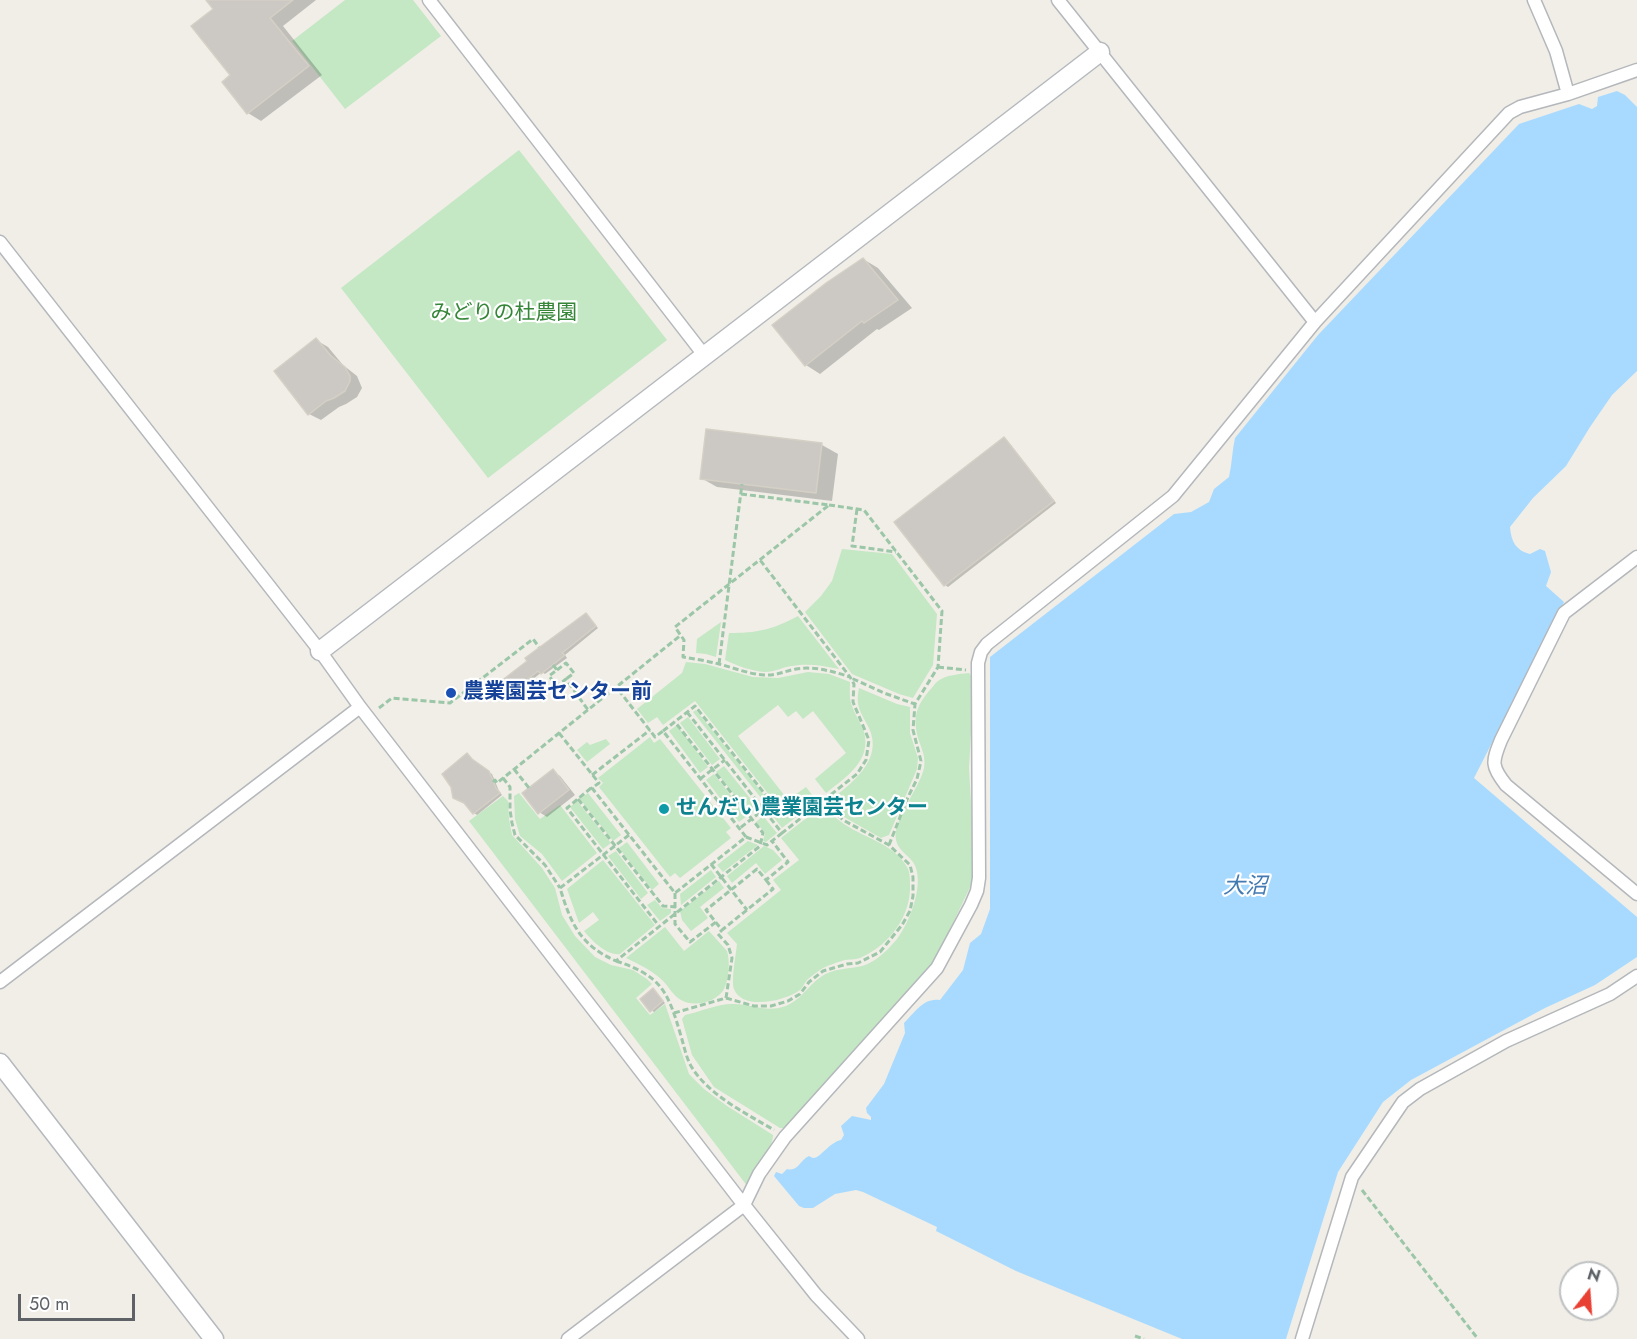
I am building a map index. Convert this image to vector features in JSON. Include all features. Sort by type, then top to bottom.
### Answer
[{"type":"street","points":[[429,0],[704,355]]},
{"type":"street","points":[[1058,0],[1315,322]]},
{"type":"street","points":[[1534,0],[1556,51],[1568,94]]},
{"type":"street","points":[[320,651],[1100,52]]},
{"type":"street","points":[[568,1339],[744,1205],[759,1174],[785,1137],[932,973],[977,891],[979,878],[978,663],[981,652],[987,644],[1173,496],[1315,322],[1509,113],[1520,107],[1568,94],[1637,70]]},
{"type":"street","points":[[0,242],[320,651],[363,712],[744,1205],[816,1295],[858,1339]]},
{"type":"street","points":[[1637,558],[1564,613],[1494,757],[1495,771],[1506,785],[1637,894]]},
{"type":"street","points":[[0,982],[363,712]]},
{"type":"street","points":[[1302,1339],[1352,1177],[1403,1102],[1420,1089],[1506,1041],[1610,994],[1637,976]]},
{"type":"street","points":[[0,1063],[214,1339]]},
{"type":"path","points":[[719,664],[742,484]]},
{"type":"path","points":[[741,494],[864,510],[942,611],[938,667],[915,704],[913,730],[921,761],[889,845]]},
{"type":"path","points":[[829,505],[675,627],[681,635],[684,647],[683,657],[764,675],[807,668],[824,669],[850,677],[915,704]]},
{"type":"path","points":[[857,509],[852,546],[896,552]]},
{"type":"path","points":[[663,731],[746,837],[767,844],[857,774],[866,760],[869,740],[867,730],[853,702],[854,684],[760,560]]},
{"type":"path","points":[[493,782],[495,780],[497,783],[514,770],[681,635]]},
{"type":"path","points":[[363,712],[392,698],[450,704],[533,639],[540,647]]},
{"type":"path","points":[[566,663],[574,673],[566,679],[557,686],[549,676],[566,663]]},
{"type":"path","points":[[553,665],[557,670]]},
{"type":"path","points":[[938,667],[978,671]]},
{"type":"path","points":[[566,679],[588,710]]},
{"type":"path","points":[[617,688],[655,737],[695,706],[772,803],[740,828]]},
{"type":"path","points":[[687,712],[782,833]]},
{"type":"path","points":[[616,961],[762,843],[763,833],[675,722]]},
{"type":"path","points":[[592,775],[650,730]]},
{"type":"path","points":[[559,733],[599,783],[567,808],[659,926]]},
{"type":"path","points":[[700,779],[725,760]]},
{"type":"path","points":[[514,770],[529,788]]},
{"type":"path","points":[[503,778],[510,787],[515,835],[545,865],[560,888],[570,919],[585,941],[602,955],[634,967],[655,980],[667,996],[690,1065],[698,1075],[730,1103],[785,1137]]},
{"type":"path","points":[[592,788],[675,893],[675,924],[690,942],[716,922]]},
{"type":"path","points":[[578,799],[663,906],[675,907]]},
{"type":"path","points":[[674,1013],[726,998],[754,1005],[780,1004],[788,1001],[800,994],[809,982],[823,971],[858,963],[880,952],[902,925],[910,911],[913,896],[913,877],[910,865],[889,845],[843,820],[824,801]]},
{"type":"path","points":[[560,888],[629,835]]},
{"type":"path","points":[[675,893],[746,837]]},
{"type":"path","points":[[766,880],[788,862],[772,841]]},
{"type":"path","points":[[711,864],[748,910]]},
{"type":"path","points":[[722,930],[706,910],[757,869],[774,889],[718,934],[728,945],[732,958],[726,998]]},
{"type":"path","points":[[1352,1177],[1478,1339]]},
{"type":"path","points":[[1135,1336],[1143,1339]]},
{"type":"green space","points":[[345,0],[413,0],[441,36],[345,109],[292,41]]},
{"type":"green space","name":"みどりの杜農園","points":[[519,150],[667,340],[488,478],[341,288]]},
{"type":"green space","points":[[842,549],[892,554],[937,614],[933,665],[913,698],[852,674],[805,612],[832,581]]},
{"type":"green space","points":[[798,616],[839,669],[804,665],[765,672],[745,668],[725,660],[729,633],[764,630]]},
{"type":"green space","points":[[721,622],[716,657],[696,653],[697,639]]},
{"type":"green space","points":[[686,662],[705,664],[753,677],[778,678],[808,672],[829,674],[850,682],[851,703],[864,732],[864,752],[861,760],[848,775],[826,793],[815,779],[846,753],[813,711],[803,719],[796,711],[788,717],[778,705],[738,736],[788,800],[806,787],[817,801],[782,828],[769,811],[777,805],[695,701],[663,725],[657,717],[648,723],[637,709],[682,673]]},
{"type":"green space","points":[[969,673],[974,680],[969,768],[973,881],[933,965],[786,1128],[780,1128],[714,1087],[692,1055],[682,1019],[685,1015],[728,1004],[767,1009],[786,1006],[822,976],[863,966],[884,953],[897,939],[915,901],[918,880],[913,862],[899,847],[896,832],[925,763],[916,728],[918,708],[938,681],[949,676]]},
{"type":"green space","points":[[859,688],[910,707],[910,733],[918,758],[917,769],[889,835],[881,838],[844,817],[829,801],[863,770],[872,751],[869,728],[858,705]]},
{"type":"green space","points":[[696,710],[768,800],[765,803],[693,712]]},
{"type":"green space","points":[[688,717],[720,759],[712,765],[680,723]]},
{"type":"green space","points":[[677,725],[708,767],[700,773],[669,731]]},
{"type":"green space","points":[[650,737],[654,743],[660,739],[731,828],[726,832],[731,838],[680,878],[675,873],[670,877],[599,787],[603,783],[598,778]]},
{"type":"green space","points":[[606,739],[610,744],[587,762],[577,750],[587,742],[590,745]]},
{"type":"green space","points":[[724,766],[758,808],[750,814],[716,772]]},
{"type":"green space","points":[[714,774],[747,816],[739,822],[706,780]]},
{"type":"green space","points":[[519,793],[540,819],[560,805],[597,853],[562,881],[542,854],[520,836],[515,819],[514,796]]},
{"type":"green space","points":[[588,793],[621,835],[613,841],[580,799]]},
{"type":"green space","points":[[503,796],[508,801],[512,835],[542,868],[555,888],[562,915],[575,936],[595,957],[611,965],[633,970],[652,984],[636,998],[650,1015],[665,1004],[689,1074],[704,1089],[727,1106],[773,1135],[770,1147],[748,1187],[469,821]]},
{"type":"green space","points":[[577,801],[611,843],[603,849],[570,807]]},
{"type":"green space","points":[[823,805],[848,827],[885,846],[901,859],[910,876],[907,908],[890,937],[860,958],[845,960],[823,968],[808,979],[800,990],[785,998],[765,1002],[746,1000],[734,989],[733,974],[737,944],[727,933],[781,890],[773,880],[799,860],[781,838]]},
{"type":"green space","points":[[763,816],[777,833],[766,842],[763,841],[765,833],[756,822]]},
{"type":"green space","points":[[748,841],[758,845],[723,872],[717,865]]},
{"type":"green space","points":[[627,842],[659,884],[652,890],[619,848]]},
{"type":"green space","points":[[764,846],[773,850],[782,860],[765,874],[756,863],[732,883],[727,876]]},
{"type":"green space","points":[[616,851],[648,893],[641,899],[608,856]]},
{"type":"green space","points":[[603,860],[655,925],[620,954],[605,950],[584,931],[599,920],[593,912],[579,923],[567,889]]},
{"type":"green space","points":[[711,870],[716,877],[681,905],[680,894]]},
{"type":"green space","points":[[719,881],[724,888],[700,907],[708,918],[691,931],[682,920],[680,911]]},
{"type":"green space","points":[[655,900],[662,908],[671,909],[671,913],[660,921],[647,905]]},
{"type":"green space","points":[[665,927],[684,951],[709,931],[727,951],[729,964],[725,987],[712,1000],[693,1003],[681,1000],[654,973],[626,958]]},
{"type":"water","name":"大沼","points":[[1617,91],[1625,95],[1637,107],[1637,371],[1612,395],[1566,466],[1533,498],[1510,527],[1513,541],[1518,548],[1530,554],[1540,549],[1545,551],[1551,572],[1546,586],[1564,602],[1474,778],[1637,917],[1637,957],[1595,985],[1545,1008],[1411,1080],[1383,1102],[1338,1172],[1286,1339],[1182,1339],[1016,1271],[936,1231],[937,1227],[856,1190],[835,1194],[813,1208],[799,1206],[774,1176],[776,1172],[782,1174],[787,1169],[794,1169],[809,1156],[816,1157],[841,1140],[844,1135],[841,1126],[852,1116],[871,1120],[866,1108],[884,1084],[905,1033],[904,1023],[924,1003],[940,1000],[963,970],[970,943],[981,934],[990,909],[990,657],[1174,514],[1191,512],[1209,502],[1214,489],[1229,477],[1235,438],[1318,335],[1519,124],[1579,104],[1592,109],[1597,106],[1598,97]]},
{"type":"building","points":[[206,0],[293,0],[270,18],[309,66],[247,114],[222,82],[230,75],[191,26],[213,9]]},
{"type":"building","points":[[863,258],[898,300],[864,323],[862,321],[805,366],[772,325],[826,283]]},
{"type":"building","points":[[316,338],[331,356],[345,367],[350,381],[345,391],[326,401],[308,415],[274,371]]},
{"type":"building","points":[[706,429],[822,443],[816,493],[700,479]]},
{"type":"building","points":[[1004,437],[1054,501],[944,586],[894,522]]},
{"type":"building","points":[[586,613],[596,626],[562,653],[565,655],[541,674],[538,671],[505,697],[496,685],[527,661],[525,658]]},
{"type":"building","points":[[467,753],[489,771],[500,793],[473,814],[464,803],[453,798],[451,787],[442,774]]},
{"type":"building","points":[[553,769],[569,790],[538,814],[522,793]]},
{"type":"building","points":[[653,988],[663,1001],[650,1012],[640,999]]},
{"type":"place","name":"農業園芸センター前","points":[[451,693]]},
{"type":"place","name":"せんだい農業園芸センター","points":[[664,809]]}]
